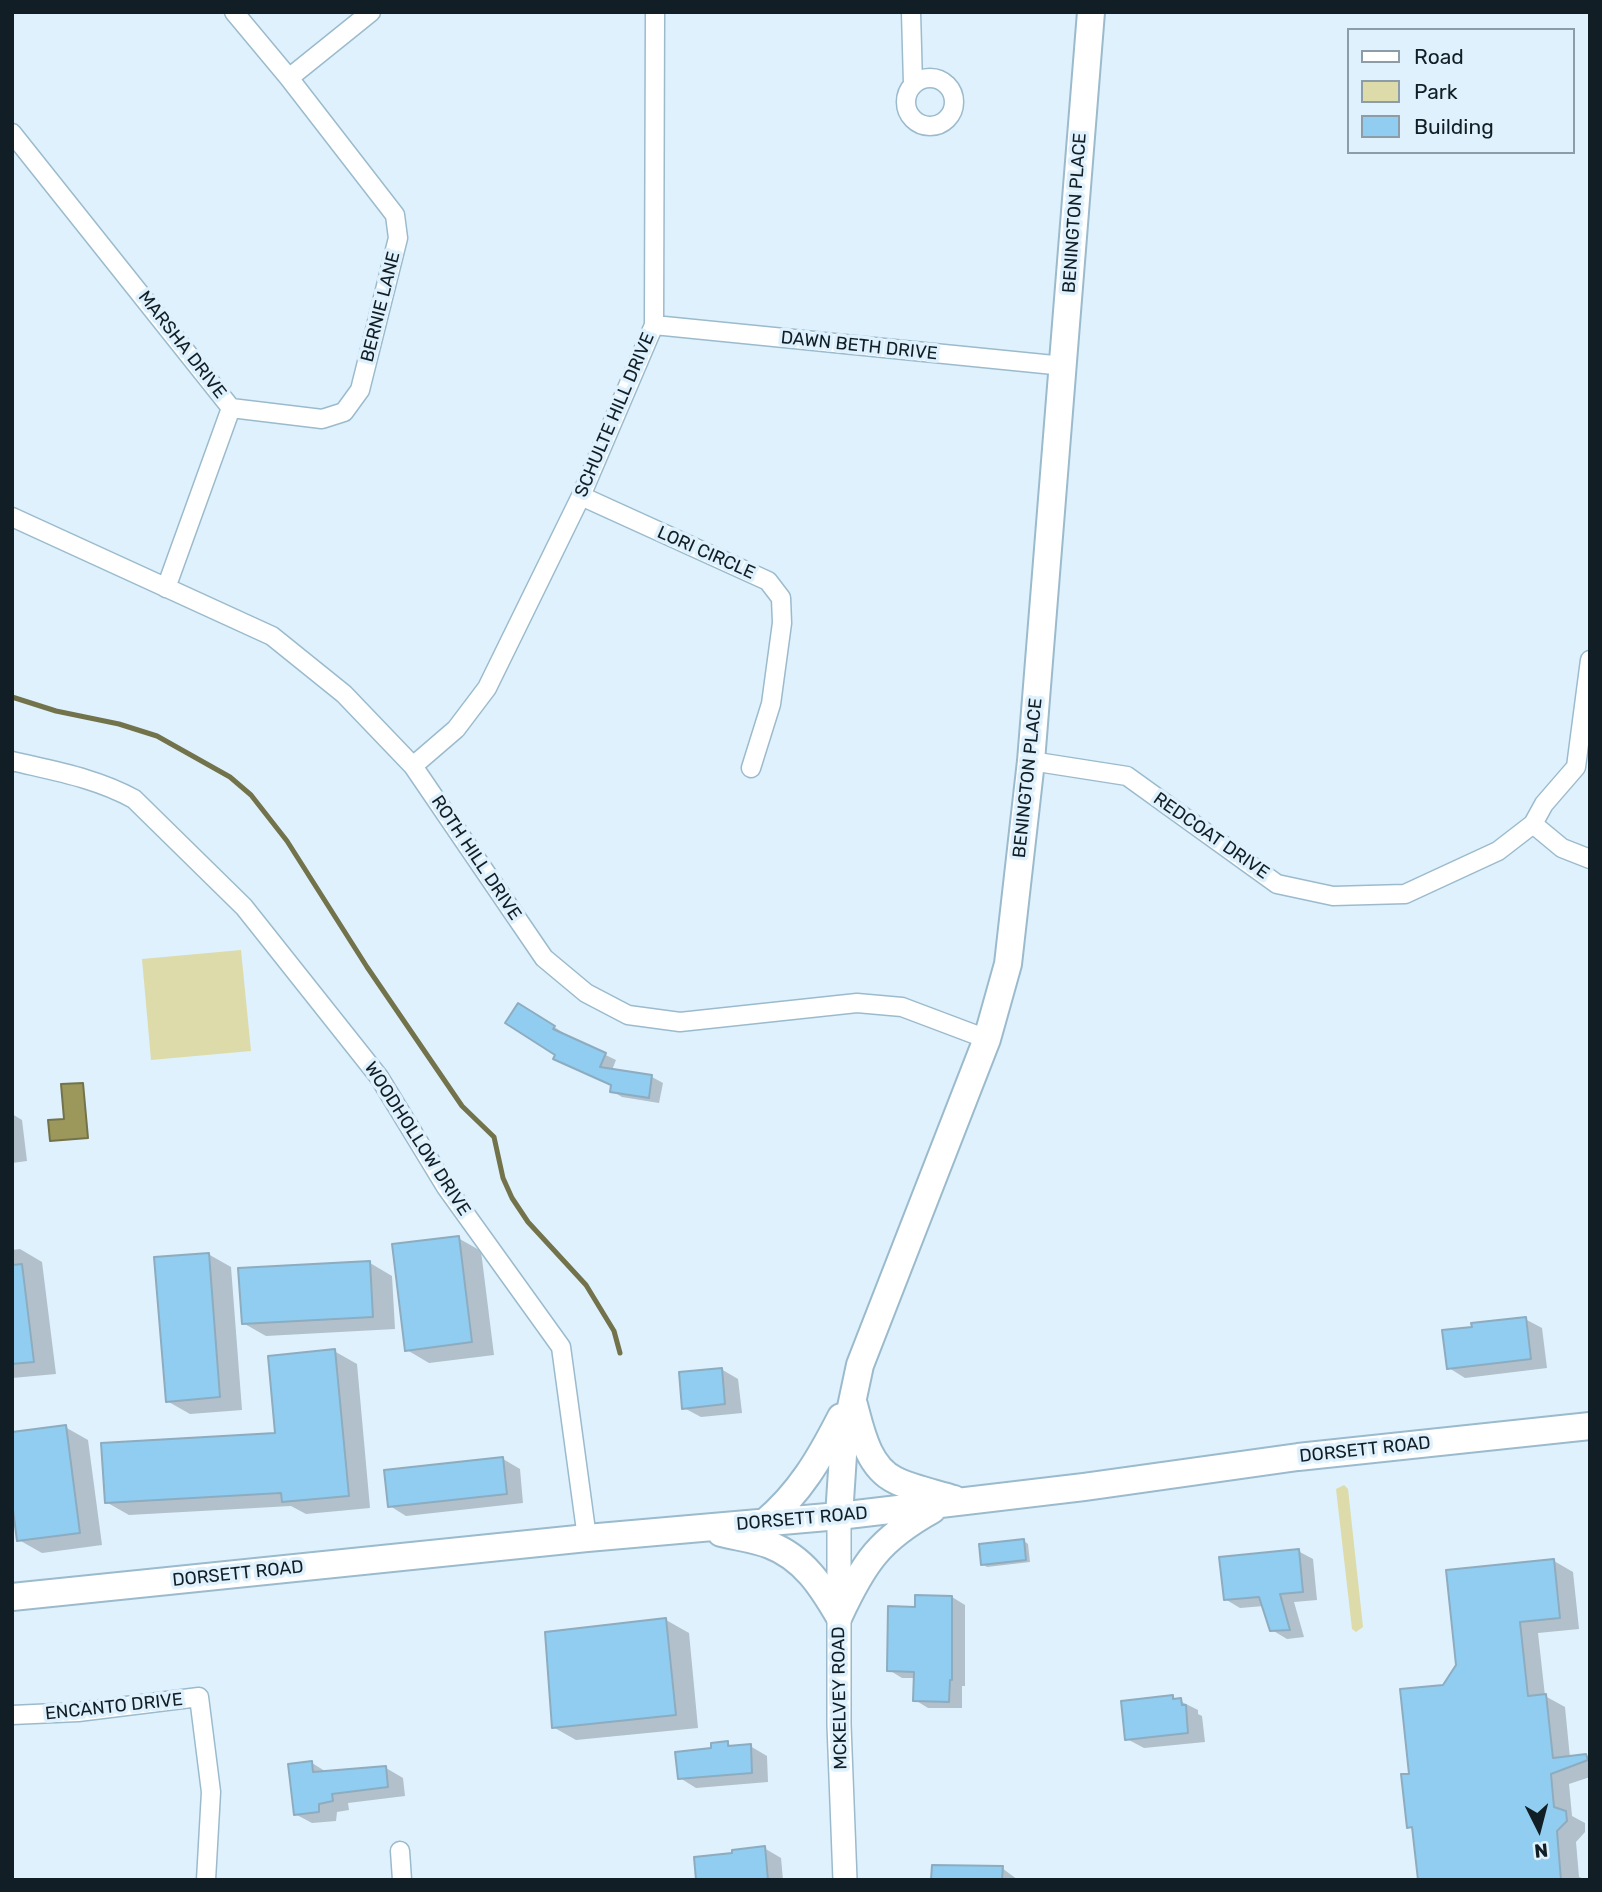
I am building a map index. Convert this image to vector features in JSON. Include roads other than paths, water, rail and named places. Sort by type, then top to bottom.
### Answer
[{"type":"main road","name":"BENINGTON PLACE","points":[[839,1516],[844,1440],[851,1396],[860,1365],[987,1039],[1008,964],[1031,761],[1091,12]]},
{"type":"main road","points":[[851,1396],[863,1438],[875,1463],[893,1480],[952,1503]]},
{"type":"main road","points":[[764,1523],[786,1504],[804,1481],[828,1442],[851,1396]]},
{"type":"main road","name":"DORSETT ROAD","points":[[12,1597],[587,1538],[839,1516],[1084,1488],[1298,1457],[1590,1426]]},
{"type":"main road","points":[[839,1616],[856,1580],[874,1552],[904,1526],[952,1503]]},
{"type":"main road","points":[[699,1528],[771,1545],[801,1563],[819,1583],[839,1616]]},
{"type":"street","name":"BERNIE LANE","points":[[231,408],[322,419],[344,412],[360,390],[398,238],[395,215],[234,12]]},
{"type":"street","points":[[289,78],[371,12]]},
{"type":"street","name":"SCHULTE HILL DRIVE","points":[[412,766],[456,729],[487,688],[581,496],[654,325],[655,12]]},
{"type":"street","points":[[911,12],[913,84]]},
{"type":"street","name":"MARSHA DRIVE","points":[[12,133],[231,408],[166,588]]},
{"type":"street","name":"DAWN BETH DRIVE","points":[[654,325],[1064,366]]},
{"type":"street","name":"LORI CIRCLE","points":[[581,496],[768,581],[781,598],[782,623],[771,704],[751,768]]},
{"type":"street","name":"ROTH HILL DRIVE","points":[[12,517],[272,636],[344,694],[412,766],[544,958],[586,993],[628,1015],[680,1022],[857,1003],[902,1007],[987,1039]]},
{"type":"street","name":"REDCOAT DRIVE","points":[[1031,761],[1126,776],[1277,884],[1333,896],[1405,894],[1498,850],[1533,824],[1545,804],[1576,766],[1590,660]]},
{"type":"street","name":"WOODHOLLOW DRIVE","points":[[12,761],[114,787],[134,799],[244,906],[379,1077],[446,1187],[561,1347],[587,1538]]},
{"type":"street","points":[[1533,824],[1562,848],[1590,859]]},
{"type":"street","name":"MCKELVEY ROAD","points":[[839,1516],[839,1725],[845,1880]]},
{"type":"street","name":"ENCANTO DRIVE","points":[[12,1715],[78,1712],[200,1697],[211,1792],[206,1880]]},
{"type":"street","points":[[400,1851],[402,1880]]},
{"type":"waterway","points":[[12,697],[157,736],[230,777],[251,795],[287,841],[367,967],[462,1106],[494,1137],[503,1178],[512,1198],[528,1222],[586,1285],[614,1331],[620,1353]]}]
